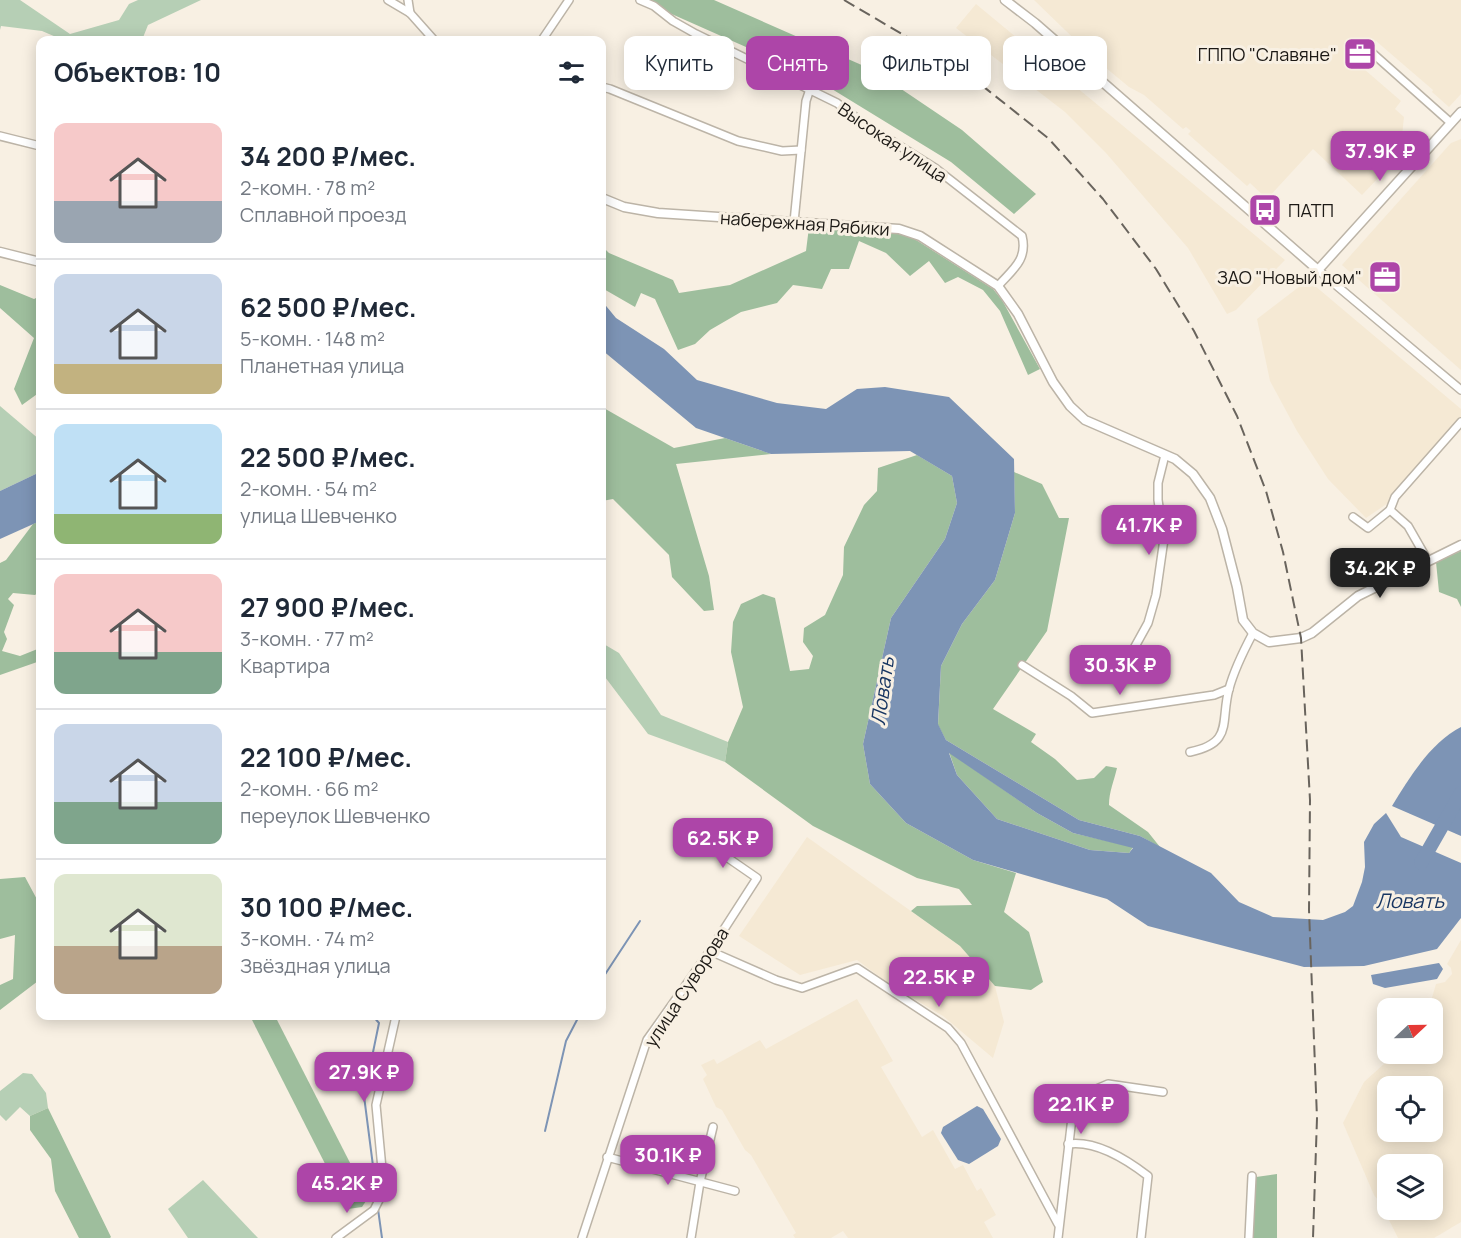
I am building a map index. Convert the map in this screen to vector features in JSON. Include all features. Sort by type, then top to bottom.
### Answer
[{"type":"street","points":[[388,0],[410,13],[430,36]]},
{"type":"street","points":[[408,0],[410,13]]},
{"type":"street","points":[[545,36],[569,0]]},
{"type":"street","name":"Высокая улица","points":[[640,0],[654,6],[673,21],[696,34],[746,58]]},
{"type":"street","points":[[1005,0],[1035,23],[1318,270],[1461,390]]},
{"type":"street","points":[[1369,50],[1451,123]]},
{"type":"street","points":[[606,88],[738,141],[782,151],[801,150]]},
{"type":"street","points":[[794,222],[806,101],[810,90]]},
{"type":"street","name":"Высокая улица","points":[[812,90],[837,103],[866,125],[935,168],[1022,236],[1025,248],[1021,260],[998,286]]},
{"type":"street","points":[[1318,270],[1461,112]]},
{"type":"street","points":[[0,136],[36,145]]},
{"type":"street","name":"набережная Рябики","points":[[606,200],[624,207],[648,212],[899,229],[920,236],[998,286],[1018,314],[1053,382],[1070,406],[1085,420],[1175,459],[1193,474],[1210,498],[1222,529],[1243,620],[1253,633]]},
{"type":"street","points":[[0,252],[36,261]]},
{"type":"street","points":[[1353,517],[1368,528],[1390,510],[1395,497],[1461,422]]},
{"type":"street","points":[[1127,661],[1148,623],[1156,595],[1164,539],[1158,500],[1158,483],[1165,455]]},
{"type":"street","points":[[1390,510],[1408,526],[1428,561]]},
{"type":"street","points":[[1190,753],[1206,749],[1214,744],[1223,731],[1229,689],[1253,633],[1269,642],[1298,639],[1312,633],[1358,596],[1461,545]]},
{"type":"street","points":[[1022,665],[1071,696],[1092,713],[1214,695],[1229,689]]},
{"type":"street","name":"улица Суворова","points":[[582,1238],[647,1040],[710,951],[757,878],[702,840]]},
{"type":"street","points":[[710,951],[776,980],[802,988],[857,968],[948,1028],[961,1043],[1059,1224]]},
{"type":"street","points":[[336,1238],[374,1210],[384,1190],[376,1105],[395,1020]]},
{"type":"street","points":[[1058,1238],[1072,1109],[1088,1093],[1108,1084],[1162,1092]]},
{"type":"street","points":[[691,1238],[700,1182],[713,1127]]},
{"type":"street","points":[[1068,1144],[1080,1142],[1095,1146],[1135,1166],[1148,1176],[1141,1238]]},
{"type":"street","points":[[607,1157],[735,1191]]},
{"type":"street","points":[[1249,1238],[1252,1176]]},
{"type":"shaded area","points":[[1034,0],[1461,0],[1461,94],[1449,107],[1432,92],[1433,90],[1376,41],[1357,63],[1401,101],[1395,109],[1404,117],[1400,155],[1362,195],[1313,149],[1267,199],[1250,183],[1247,186],[1188,134],[1191,131],[1186,127],[1183,129],[1144,95],[1129,87],[1107,69],[1107,36],[1071,36]]},
{"type":"shaded area","points":[[976,4],[1015,36],[1003,36],[1003,64],[991,55],[991,36],[966,36],[956,28]]},
{"type":"shaded area","points":[[1036,90],[1080,90],[1285,260],[1236,310],[1227,314],[1188,248],[1106,153],[1065,112]]},
{"type":"shaded area","points":[[1461,139],[1461,370],[1342,265],[1451,143]]},
{"type":"shaded area","points":[[1308,280],[1461,409],[1461,419],[1388,503],[1366,518],[1328,479],[1297,431],[1270,381],[1257,319]]},
{"type":"shaded area","points":[[807,837],[960,946],[995,986],[1004,1022],[993,1058],[943,1016],[892,986],[857,960],[800,975],[739,936]]},
{"type":"shaded area","points":[[1461,940],[1461,1222],[1434,1238],[1398,1238],[1389,1220],[1443,1220],[1443,1154],[1377,1154],[1377,1198],[1343,1123],[1364,1082],[1384,1064],[1443,1064],[1443,998],[1432,998],[1436,984],[1445,982],[1452,974],[1447,964]]},
{"type":"shaded area","points":[[857,999],[893,1061],[881,1067],[922,1137],[933,1130],[955,1169],[963,1165],[977,1191],[981,1188],[996,1215],[984,1222],[993,1238],[848,1238],[843,1231],[831,1238],[795,1238],[793,1235],[796,1233],[751,1155],[745,1150],[722,1110],[716,1107],[703,1079],[707,1075],[701,1065],[714,1059],[717,1064],[760,1040],[766,1049]]},
{"type":"green space","points":[[0,0],[20,0],[70,34],[119,20],[129,4],[138,0],[201,0],[148,25],[144,36],[54,36],[42,31],[1,26],[0,30]]},
{"type":"green space","points":[[640,0],[714,0],[796,36],[746,36],[746,47],[734,42],[734,36],[721,36]]},
{"type":"green space","points":[[849,59],[861,65],[861,90],[903,90],[962,130],[1036,194],[1014,214],[951,162],[833,90],[849,90]]},
{"type":"green space","points":[[809,227],[896,232],[913,238],[993,289],[1002,300],[1040,369],[1028,375],[1000,311],[983,290],[958,277],[945,283],[929,261],[910,276],[886,253],[859,241],[849,269],[831,269],[822,289],[793,285],[777,303],[741,312],[710,330],[695,344],[678,350],[655,299],[641,293],[635,307],[606,290],[606,250],[673,280],[679,293],[730,285],[806,251]]},
{"type":"green space","points":[[0,285],[36,298],[36,395],[22,405],[14,389],[34,338],[0,308]]},
{"type":"green space","points":[[0,406],[36,437],[36,474],[0,491]]},
{"type":"green space","points":[[606,409],[674,448],[725,438],[771,454],[676,464],[709,576],[714,610],[704,611],[672,577],[669,555],[613,499],[606,500]]},
{"type":"green space","points":[[917,455],[952,476],[957,503],[945,539],[891,618],[863,744],[870,784],[906,823],[973,860],[1016,873],[1004,912],[1029,932],[1043,982],[1031,990],[995,986],[960,946],[911,911],[917,906],[972,905],[959,889],[917,878],[813,826],[725,762],[728,742],[743,707],[731,652],[733,622],[741,604],[763,594],[775,598],[790,671],[809,669],[813,656],[803,642],[804,628],[825,615],[843,575],[844,547],[864,505],[877,491],[878,468]]},
{"type":"green space","points":[[1014,472],[1042,484],[1059,518],[1069,518],[1047,631],[993,709],[1036,734],[1031,742],[1055,759],[1077,780],[1094,778],[1106,766],[1117,768],[1109,805],[1148,832],[1160,847],[1140,836],[1079,820],[946,740],[938,725],[941,666],[962,624],[995,580],[1015,513]]},
{"type":"green space","points":[[36,523],[36,594],[13,593],[8,599],[14,605],[4,632],[7,639],[2,651],[20,656],[36,650],[36,662],[0,675],[0,563],[6,560]]},
{"type":"green space","points":[[1461,551],[1461,607],[1457,599],[1439,592],[1436,562]]},
{"type":"green space","points":[[606,645],[619,653],[661,715],[728,742],[725,762],[648,734],[606,678]]},
{"type":"green space","points":[[949,752],[1037,813],[1073,833],[1133,847],[1129,853],[1090,850],[997,819],[957,775]]},
{"type":"green space","points":[[25,877],[36,898],[36,983],[0,1010],[0,985],[13,979],[15,935],[0,939],[0,879]]},
{"type":"green space","points":[[252,1020],[277,1020],[368,1198],[362,1207],[348,1209]]},
{"type":"green space","points":[[23,1073],[32,1074],[46,1093],[48,1108],[30,1116],[20,1107],[6,1121],[0,1115],[0,1091]]},
{"type":"green space","points":[[48,1108],[110,1238],[79,1238],[55,1191],[51,1159],[30,1130],[30,1116]]},
{"type":"green space","points":[[1277,1174],[1277,1238],[1253,1238],[1256,1177]]},
{"type":"green space","points":[[203,1180],[258,1238],[188,1238],[168,1209]]},
{"type":"water","name":"Ловать","points":[[606,306],[616,318],[664,349],[697,380],[777,403],[826,409],[857,389],[885,387],[949,397],[1014,459],[1015,513],[995,580],[962,624],[941,666],[938,724],[946,740],[1079,820],[1140,836],[1211,873],[1239,902],[1273,917],[1323,920],[1345,912],[1353,906],[1365,867],[1364,842],[1374,824],[1386,813],[1401,837],[1461,863],[1461,918],[1437,949],[1364,966],[1304,967],[1148,926],[1107,899],[973,860],[906,823],[870,784],[863,744],[891,618],[945,539],[957,503],[952,476],[910,451],[771,454],[696,428],[606,353]],"holes":[[[949,753],[1037,813],[1073,833],[1133,848],[1129,853],[1090,850],[997,819],[957,775]]]},
{"type":"water","points":[[36,474],[36,523],[0,539],[0,491]]},
{"type":"water","points":[[1461,727],[1461,836],[1392,806],[1430,751]]},
{"type":"water","points":[[1439,963],[1443,969],[1437,979],[1385,988],[1373,984],[1371,975]]},
{"type":"water","points":[[977,1106],[983,1109],[1001,1139],[998,1146],[969,1164],[958,1160],[941,1133],[943,1127]]},
{"type":"waterway","name":"Ловать","points":[[1421,863],[1461,793]]},
{"type":"waterway","points":[[606,973],[640,921]]},
{"type":"waterway","points":[[376,1020],[379,1023],[364,1096],[377,1197]]},
{"type":"waterway","points":[[545,1131],[566,1041],[577,1020]]},
{"type":"waterway","points":[[378,1209],[382,1238]]},
{"type":"railway","points":[[844,0],[960,68],[1048,138],[1103,199],[1156,269],[1194,331],[1237,416],[1266,491],[1283,552],[1301,638],[1310,800],[1309,910],[1317,1118],[1313,1238]]},
{"type":"place","name":"ГППО \"Славяне\"","points":[[1360,54]]},
{"type":"place","name":"ПАТП","points":[[1265,210]]},
{"type":"place","name":"ЗАО \"Новый дом\"","points":[[1385,277]]}]
